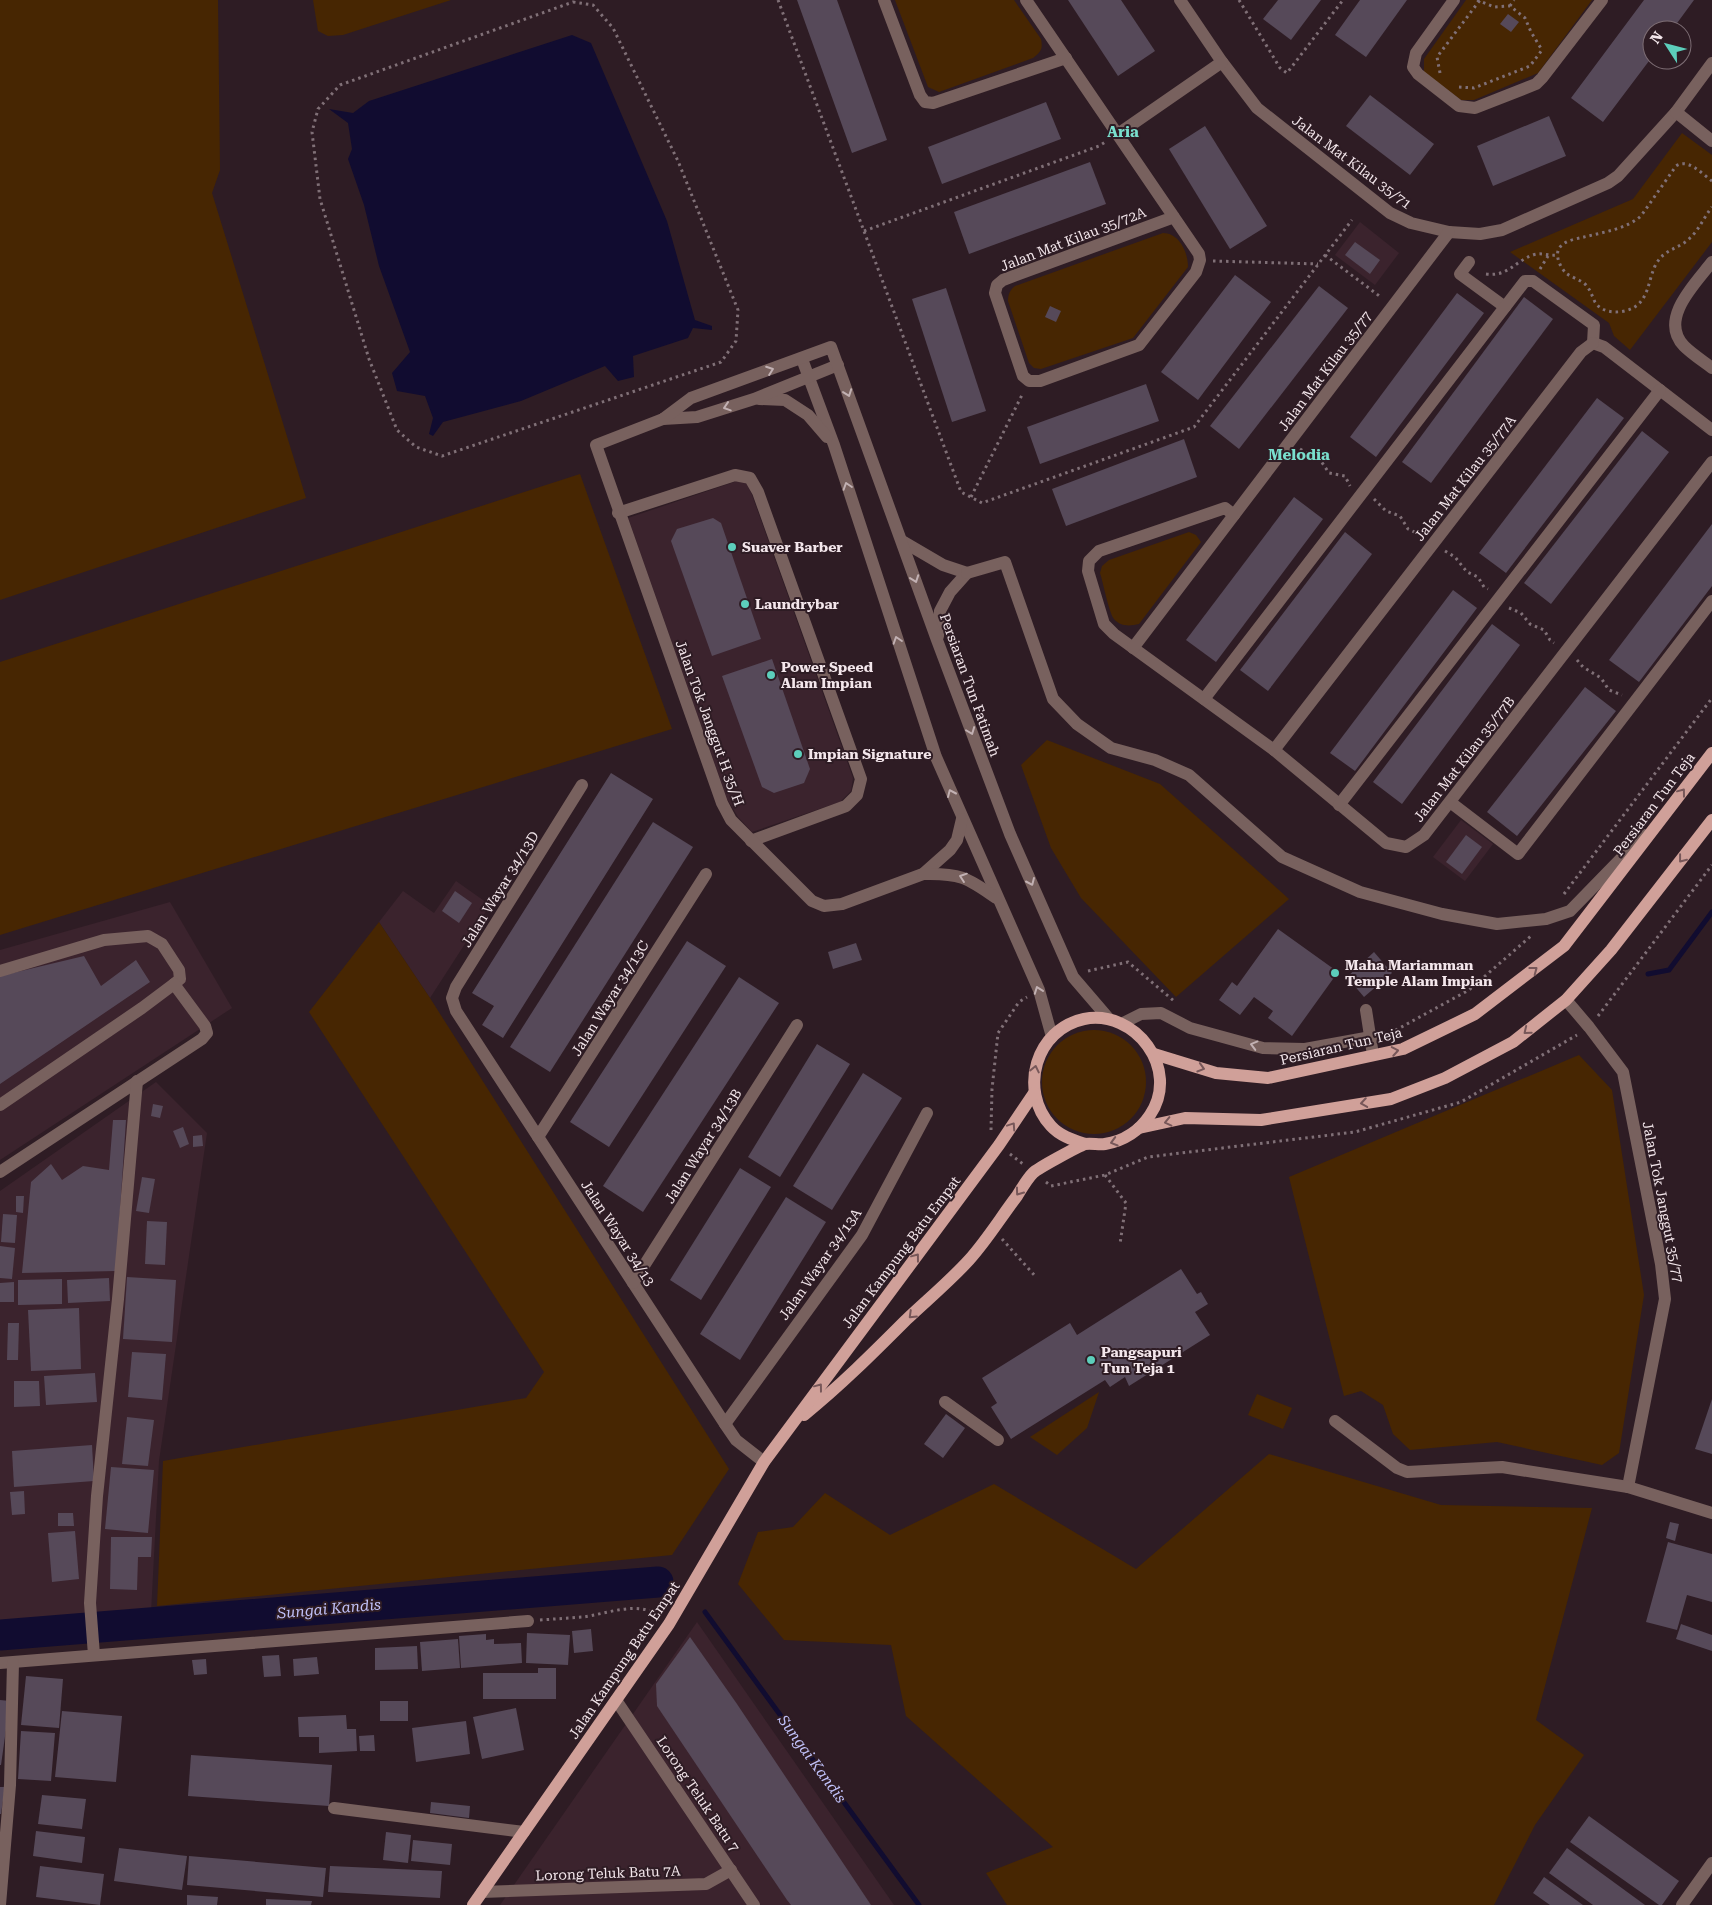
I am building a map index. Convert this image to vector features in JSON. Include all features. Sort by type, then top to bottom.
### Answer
[{"type":"main road","name":"Persiaran Tun Teja","points":[[1154,1054],[1216,1072],[1268,1078],[1403,1049],[1475,1014],[1564,946],[1712,753]]},
{"type":"main road","points":[[1139,1128],[1185,1118],[1261,1120],[1391,1099],[1445,1078],[1513,1042],[1566,1000],[1611,950],[1712,820]]},
{"type":"main road","points":[[1094,1018],[1109,1019],[1123,1023],[1141,1036],[1154,1054],[1160,1076],[1159,1095],[1151,1113],[1139,1128],[1123,1139],[1104,1145],[1085,1144],[1067,1138],[1051,1127],[1040,1111],[1034,1093],[1034,1075],[1038,1057],[1052,1037],[1062,1028],[1083,1020],[1094,1018]]},
{"type":"main road","name":"Jalan Kampung Batu Empat","points":[[473,1905],[669,1624],[764,1462],[1000,1145],[1034,1093]]},
{"type":"main road","name":"Jalan Kampung Batu Empat","points":[[789,1426],[831,1393],[970,1259],[1034,1172],[1085,1144]]},
{"type":"street","points":[[884,0],[920,95],[925,102],[933,103],[1066,58]]},
{"type":"street","name":"Jalan Mat Kilau 35/72A","points":[[1026,0],[1199,254],[1200,260]]},
{"type":"street","name":"Jalan Mat Kilau 35/71","points":[[1180,0],[1222,62],[1257,108],[1390,213],[1411,223],[1449,232],[1480,234],[1502,230],[1608,183],[1618,176],[1676,112],[1712,64]]},
{"type":"street","points":[[1454,0],[1416,53],[1413,67],[1418,74],[1459,106],[1475,108],[1536,84],[1602,0]]},
{"type":"street","points":[[1118,134],[1222,62]]},
{"type":"street","points":[[1676,112],[1712,141]]},
{"type":"street","name":"Jalan Mat Kilau 35/72A","points":[[1028,381],[1023,376],[995,294],[997,284],[1003,280],[1174,217]]},
{"type":"street","name":"Jalan Mat Kilau 35/77","points":[[1133,648],[1449,232]]},
{"type":"street","points":[[1028,381],[1040,381],[1139,345],[1196,272],[1200,260]]},
{"type":"street","points":[[1469,262],[1460,274],[1505,307]]},
{"type":"street","points":[[1712,262],[1680,302],[1676,315],[1675,330],[1683,345],[1712,368]]},
{"type":"street","points":[[1204,699],[1525,280],[1534,281],[1594,324],[1593,344],[1604,347],[1712,430]]},
{"type":"street","name":"Jalan Mat Kilau 35/77A","points":[[1274,750],[1581,352],[1593,344]]},
{"type":"street","name":"Persiaran Tun Fatimah","points":[[802,359],[831,347],[937,640],[1010,834],[1074,977],[1109,1019]]},
{"type":"street","points":[[663,419],[692,398],[802,359],[834,445],[936,757],[997,899],[1039,990],[1052,1037]]},
{"type":"street","points":[[663,419],[698,417],[754,399],[838,365]]},
{"type":"street","points":[[1339,805],[1660,390]]},
{"type":"street","points":[[754,399],[785,400],[808,415],[834,445]]},
{"type":"street","name":"Jalan Tok Janggut H 35/H","points":[[663,419],[596,445],[618,513],[722,803],[731,820],[812,902],[824,906],[842,904],[923,874]]},
{"type":"street","name":"Jalan Mat Kilau 35/77B","points":[[1234,515],[1225,508],[1099,551],[1090,561],[1088,571],[1104,624],[1114,634],[1274,750],[1386,843],[1406,847],[1424,835],[1712,462]]},
{"type":"street","points":[[618,513],[735,475],[750,478],[758,492],[861,779],[857,795],[846,806],[751,841]]},
{"type":"street","points":[[902,541],[943,565],[967,573]]},
{"type":"street","points":[[937,640],[940,611],[950,592],[967,573],[1005,562],[1053,699],[1077,724],[1111,748],[1155,760],[1189,775],[1282,857],[1360,892],[1442,914],[1497,924],[1546,919],[1570,910],[1668,811]]},
{"type":"street","points":[[1450,802],[1518,854],[1712,601]]},
{"type":"street","name":"Jalan Wayar 34/13D","points":[[456,1012],[452,998],[456,987],[582,785]]},
{"type":"street","points":[[923,874],[950,850],[957,840],[962,819]]},
{"type":"street","points":[[923,874],[949,873],[961,876],[972,880],[997,899]]},
{"type":"street","name":"Jalan Wayar 34/13C","points":[[538,1137],[706,874]]},
{"type":"street","points":[[0,971],[104,940],[148,936],[162,944],[179,970],[180,979],[142,1008],[0,1105]]},
{"type":"street","points":[[0,1172],[202,1039],[207,1033],[205,1026],[174,984]]},
{"type":"street","name":"Jalan Tok Janggut 35/77","points":[[1566,1000],[1590,1027],[1623,1072],[1661,1264],[1666,1299],[1628,1487]]},
{"type":"street","points":[[1366,1010],[1373,1055]]},
{"type":"street","name":"Jalan Wayar 34/13","points":[[456,1012],[725,1424],[736,1440],[764,1462]]},
{"type":"street","points":[[1123,1023],[1141,1014],[1161,1012],[1190,1028],[1263,1048],[1305,1049],[1371,1037]]},
{"type":"street","name":"Jalan Wayar 34/13B","points":[[633,1283],[797,1025]]},
{"type":"street","points":[[93,1650],[90,1603],[97,1496],[118,1298],[137,1081]]},
{"type":"street","name":"Jalan Wayar 34/13A","points":[[725,1424],[862,1235],[927,1113]]},
{"type":"street","points":[[945,1402],[998,1440]]},
{"type":"street","points":[[1335,1421],[1397,1468],[1407,1472],[1502,1467],[1628,1487],[1712,1513]]},
{"type":"street","points":[[0,1663],[13,1663],[93,1650],[528,1621]]},
{"type":"street","points":[[0,1905],[10,1785],[13,1663]]},
{"type":"street","name":"Lorong Teluk Batu 7","points":[[616,1700],[754,1905]]},
{"type":"street","points":[[334,1808],[524,1832]]},
{"type":"street","points":[[1682,1905],[1712,1863]]},
{"type":"street","name":"Lorong Teluk Batu 7A","points":[[482,1892],[706,1884],[731,1870]]},
{"type":"path","points":[[1239,0],[1280,68],[1287,73],[1343,0]]},
{"type":"path","points":[[1446,77],[1440,72],[1437,57],[1478,0],[1494,7],[1510,6],[1525,18],[1531,32],[1547,57]]},
{"type":"path","points":[[1510,6],[1514,0]]},
{"type":"path","points":[[573,2],[593,5],[613,28],[678,161],[738,310],[736,341],[721,362],[442,456],[416,447],[397,430],[369,359],[320,199],[312,132],[318,109],[340,85],[573,2]]},
{"type":"path","points":[[1452,82],[1459,86],[1474,88],[1530,66],[1542,50]]},
{"type":"path","points":[[864,231],[1099,146],[1118,134]]},
{"type":"path","points":[[1712,181],[1687,162],[1681,163],[1676,166],[1641,216],[1635,221],[1618,228],[1568,242],[1559,248],[1557,255],[1561,266],[1567,274],[1584,283],[1592,292],[1595,302],[1604,310],[1616,312],[1632,309],[1643,300],[1655,266],[1664,253],[1690,239],[1712,207]]},
{"type":"path","points":[[1469,262],[1486,274],[1496,276],[1531,255],[1540,253],[1548,256],[1557,255]]},
{"type":"path","points":[[1325,255],[1393,306]]},
{"type":"path","points":[[1200,260],[1318,264]]},
{"type":"path","points":[[970,497],[1028,381]]},
{"type":"path","points":[[1290,442],[1321,461],[1329,473],[1345,476],[1352,490],[1377,500],[1386,511],[1400,516],[1408,529],[1416,532],[1454,557],[1467,572],[1478,577],[1484,587],[1492,591],[1508,608],[1521,613],[1530,624],[1544,630],[1550,640],[1583,667],[1601,678],[1609,690],[1620,693],[1632,704]]},
{"type":"path","points":[[1566,890],[1712,698]]},
{"type":"path","points":[[1600,1013],[1712,865]]},
{"type":"path","points":[[1371,1037],[1396,1030],[1469,990],[1534,934]]},
{"type":"path","points":[[1087,971],[1128,962],[1178,1005]]},
{"type":"path","points":[[1019,1002],[998,1033],[992,1089],[990,1138],[1051,1186]]},
{"type":"path","points":[[1105,1175],[1126,1203],[1120,1244]]},
{"type":"path","points":[[993,1228],[1036,1278]]},
{"type":"path","points":[[528,1621],[584,1617],[632,1609],[652,1610],[669,1624]]},
{"type":"shaded area","points":[[0,0],[218,0],[220,170],[212,193],[306,498],[0,600]]},
{"type":"shaded area","points":[[313,0],[451,0],[343,35],[328,36],[318,31]]},
{"type":"shaded area","points":[[895,0],[1014,0],[1041,39],[1041,50],[1033,58],[939,92],[928,87]]},
{"type":"shaded area","points":[[1466,0],[1592,0],[1538,73],[1474,100],[1461,100],[1424,72],[1424,59]]},
{"type":"shaded area","points":[[572,35],[591,43],[667,221],[695,320],[712,326],[712,330],[693,328],[688,338],[633,356],[634,377],[618,381],[605,366],[521,401],[443,422],[433,436],[429,434],[433,418],[425,396],[397,391],[392,373],[410,352],[379,266],[364,205],[348,159],[352,149],[348,123],[329,109],[353,113],[369,101]]},
{"type":"shaded area","points":[[1682,133],[1712,155],[1712,242],[1630,350],[1614,336],[1609,323],[1510,252],[1633,199]]},
{"type":"shaded area","points":[[1360,222],[1399,253],[1375,285],[1335,255]]},
{"type":"shaded area","points":[[1163,233],[1174,236],[1182,244],[1188,261],[1188,267],[1133,338],[1041,369],[1034,368],[1029,363],[1008,301],[1009,294],[1013,288]]},
{"type":"shaded area","points":[[580,474],[672,729],[0,935],[0,662]]},
{"type":"shaded area","points":[[737,481],[747,484],[752,495],[853,778],[851,791],[840,802],[752,832],[738,817],[727,799],[628,518]]},
{"type":"shaded area","points":[[1189,532],[1196,535],[1201,542],[1139,624],[1126,625],[1117,622],[1112,616],[1106,597],[1100,573],[1102,566],[1109,560]]},
{"type":"shaded area","points":[[1047,740],[1160,784],[1289,899],[1176,997],[1081,898],[1051,848],[1021,765]]},
{"type":"shaded area","points":[[1461,820],[1493,844],[1465,881],[1433,857]]},
{"type":"shaded area","points":[[456,881],[490,905],[430,998],[379,922],[403,891],[434,913]]},
{"type":"shaded area","points":[[170,902],[232,1008],[0,1160],[0,950]]},
{"type":"shaded area","points":[[379,922],[430,998],[729,1469],[672,1555],[157,1606],[163,1461],[526,1398],[544,1372],[309,1012]]},
{"type":"shaded area","points":[[1094,1030],[1114,1034],[1123,1039],[1137,1053],[1142,1062],[1146,1082],[1142,1102],[1137,1111],[1123,1125],[1114,1130],[1094,1134],[1074,1130],[1065,1125],[1051,1111],[1046,1102],[1042,1082],[1046,1062],[1051,1053],[1065,1039],[1074,1034]]},
{"type":"shaded area","points":[[1579,1055],[1612,1090],[1644,1295],[1619,1453],[1602,1465],[1497,1442],[1410,1450],[1393,1434],[1383,1405],[1361,1391],[1344,1396],[1289,1177]]},
{"type":"shaded area","points":[[156,1082],[207,1133],[159,1461],[151,1613],[0,1626],[0,1191]]},
{"type":"shaded area","points":[[1099,1392],[1087,1428],[1057,1455],[1030,1437]]},
{"type":"shaded area","points":[[1257,1394],[1292,1408],[1283,1429],[1248,1415]]},
{"type":"shaded area","points":[[1269,1454],[1441,1505],[1592,1508],[1536,1720],[1584,1755],[1535,1825],[1494,1905],[1007,1905],[986,1873],[1053,1847],[906,1716],[891,1645],[784,1640],[738,1584],[758,1532],[793,1527],[825,1493],[890,1535],[994,1484],[1136,1569]]},
{"type":"shaded area","points":[[697,1622],[894,1905],[500,1905]]},
{"type":"building","points":[[797,0],[837,0],[887,140],[852,153]]},
{"type":"building","points":[[1068,0],[1121,0],[1155,51],[1118,76]]},
{"type":"building","points":[[1278,0],[1321,0],[1291,40],[1263,19]]},
{"type":"building","points":[[1360,0],[1407,0],[1366,57],[1335,35]]},
{"type":"building","points":[[1644,0],[1694,0],[1679,20],[1642,20],[1642,70],[1603,122],[1571,98]]},
{"type":"building","points":[[1508,14],[1519,22],[1511,32],[1500,24]]},
{"type":"building","points":[[1370,95],[1434,144],[1410,175],[1346,126]]},
{"type":"building","points":[[1046,102],[1061,139],[942,184],[928,147]]},
{"type":"building","points":[[1549,116],[1566,156],[1493,186],[1477,146]]},
{"type":"building","points":[[1205,126],[1267,226],[1230,249],[1169,149]]},
{"type":"building","points":[[1090,162],[1106,204],[969,254],[954,212]]},
{"type":"building","points":[[1355,242],[1380,260],[1370,274],[1345,255]]},
{"type":"building","points":[[1235,275],[1271,302],[1198,400],[1161,372]]},
{"type":"building","points":[[1319,286],[1348,308],[1239,449],[1210,426]]},
{"type":"building","points":[[946,288],[986,411],[952,422],[912,299]]},
{"type":"building","points":[[1457,293],[1484,313],[1376,457],[1350,437]]},
{"type":"building","points":[[1524,297],[1553,319],[1431,483],[1402,462]]},
{"type":"building","points":[[1050,306],[1061,311],[1056,322],[1045,317]]},
{"type":"building","points":[[1146,384],[1159,421],[1040,464],[1027,427]]},
{"type":"building","points":[[1597,398],[1624,418],[1506,573],[1479,553]]},
{"type":"building","points":[[1642,431],[1669,452],[1551,604],[1524,583]]},
{"type":"building","points":[[1184,439],[1197,477],[1066,526],[1052,489]]},
{"type":"building","points":[[1294,497],[1323,519],[1216,662],[1186,640]]},
{"type":"building","points":[[713,518],[721,523],[761,639],[712,656],[671,541],[677,529]]},
{"type":"building","points":[[1712,524],[1712,586],[1639,682],[1609,660]]},
{"type":"building","points":[[1345,532],[1372,554],[1268,691],[1240,670]]},
{"type":"building","points":[[1453,590],[1477,608],[1355,771],[1330,753]]},
{"type":"building","points":[[1492,624],[1520,645],[1402,804],[1373,782]]},
{"type":"building","points":[[772,659],[810,769],[804,783],[774,793],[762,787],[722,676]]},
{"type":"building","points":[[1585,687],[1616,711],[1517,836],[1487,812]]},
{"type":"building","points":[[611,773],[653,799],[503,1038],[482,1025],[494,1006],[472,993]]},
{"type":"building","points":[[653,822],[693,847],[550,1072],[510,1047]]},
{"type":"building","points":[[1466,835],[1482,847],[1462,874],[1446,862]]},
{"type":"building","points":[[455,891],[472,903],[459,923],[442,911]]},
{"type":"building","points":[[1278,929],[1338,972],[1292,1036],[1268,1018],[1273,1011],[1254,997],[1240,1015],[1219,1000],[1232,982],[1237,986]]},
{"type":"building","points":[[687,941],[726,966],[609,1147],[570,1122]]},
{"type":"building","points":[[856,943],[862,960],[833,969],[828,952]]},
{"type":"building","points":[[1374,952],[1392,973],[1364,997],[1347,977]]},
{"type":"building","points":[[84,956],[101,986],[136,960],[150,982],[0,1084],[0,976]]},
{"type":"building","points":[[739,977],[779,1003],[643,1212],[603,1186]]},
{"type":"building","points":[[817,1044],[850,1064],[780,1177],[748,1157]]},
{"type":"building","points":[[863,1073],[902,1098],[832,1210],[793,1186]]},
{"type":"building","points":[[153,1104],[163,1106],[160,1118],[151,1116]]},
{"type":"building","points":[[113,1120],[126,1120],[116,1271],[22,1273],[31,1182],[51,1164],[62,1180],[83,1166],[109,1170]]},
{"type":"building","points":[[183,1127],[189,1144],[180,1148],[173,1131]]},
{"type":"building","points":[[202,1135],[203,1146],[193,1147],[193,1136]]},
{"type":"building","points":[[740,1168],[771,1187],[701,1300],[670,1280]]},
{"type":"building","points":[[142,1177],[155,1179],[149,1213],[136,1211]]},
{"type":"building","points":[[16,1196],[24,1196],[23,1213],[16,1212]]},
{"type":"building","points":[[786,1197],[826,1222],[740,1360],[700,1334]]},
{"type":"building","points":[[3,1214],[17,1215],[15,1243],[1,1242]]},
{"type":"building","points":[[147,1221],[167,1222],[165,1265],[145,1264]]},
{"type":"building","points":[[0,1246],[15,1248],[12,1279],[0,1278]]},
{"type":"building","name":"Pangsapuri Tun Teja 1","points":[[1181,1269],[1197,1294],[1201,1292],[1208,1304],[1195,1312],[1210,1335],[1129,1386],[1125,1377],[1110,1387],[1105,1380],[1011,1439],[991,1407],[997,1403],[982,1378],[1070,1323],[1077,1335]]},
{"type":"building","points":[[127,1277],[176,1280],[172,1342],[123,1339]]},
{"type":"building","points":[[109,1278],[110,1301],[68,1303],[67,1280]]},
{"type":"building","points":[[62,1279],[62,1304],[18,1305],[18,1280]]},
{"type":"building","points":[[14,1282],[14,1302],[0,1302],[0,1283]]},
{"type":"building","points":[[79,1308],[81,1369],[31,1371],[28,1310]]},
{"type":"building","points":[[8,1323],[19,1323],[18,1360],[7,1360]]},
{"type":"building","points":[[132,1352],[166,1354],[162,1400],[128,1397]]},
{"type":"building","points":[[95,1373],[97,1402],[46,1405],[44,1376]]},
{"type":"building","points":[[14,1381],[39,1381],[40,1406],[14,1407]]},
{"type":"building","points":[[1712,1399],[1712,1454],[1695,1449]]},
{"type":"building","points":[[946,1414],[965,1428],[943,1458],[924,1444]]},
{"type":"building","points":[[127,1417],[154,1420],[148,1466],[122,1464]]},
{"type":"building","points":[[92,1445],[94,1481],[14,1487],[12,1451]]},
{"type":"building","points":[[111,1467],[154,1470],[148,1533],[105,1529]]},
{"type":"building","points":[[24,1491],[25,1514],[12,1515],[10,1492]]},
{"type":"building","points":[[58,1513],[73,1513],[74,1526],[58,1526]]},
{"type":"building","points":[[1670,1522],[1679,1524],[1675,1541],[1666,1538]]},
{"type":"building","points":[[75,1531],[79,1579],[52,1582],[48,1533]]},
{"type":"building","points":[[111,1537],[152,1537],[151,1557],[138,1557],[137,1590],[110,1589]]},
{"type":"building","points":[[1668,1542],[1712,1554],[1712,1602],[1687,1595],[1677,1630],[1646,1622]]},
{"type":"building","points":[[1681,1624],[1712,1635],[1712,1651],[1676,1639]]},
{"type":"building","points":[[591,1629],[593,1651],[574,1653],[572,1631]]},
{"type":"building","points":[[527,1633],[570,1635],[568,1665],[526,1663]]},
{"type":"building","points":[[486,1634],[486,1640],[494,1639],[494,1644],[521,1643],[522,1663],[461,1668],[459,1636]]},
{"type":"building","points":[[690,1637],[871,1905],[791,1905],[787,1900],[657,1706],[656,1684]]},
{"type":"building","points":[[458,1639],[460,1668],[422,1671],[420,1642]]},
{"type":"building","points":[[417,1646],[418,1669],[375,1670],[375,1648]]},
{"type":"building","points":[[279,1655],[281,1676],[264,1677],[262,1656]]},
{"type":"building","points":[[317,1657],[319,1674],[294,1676],[293,1659]]},
{"type":"building","points":[[206,1659],[207,1674],[194,1675],[192,1660]]},
{"type":"building","points":[[538,1668],[556,1668],[556,1699],[483,1699],[483,1673],[538,1673]]},
{"type":"building","points":[[26,1676],[63,1679],[59,1728],[21,1725]]},
{"type":"building","points":[[0,1700],[10,1701],[1,1765],[0,1765]]},
{"type":"building","points":[[380,1701],[408,1701],[408,1721],[380,1721]]},
{"type":"building","points":[[516,1708],[524,1750],[482,1759],[473,1717]]},
{"type":"building","points":[[62,1711],[122,1716],[116,1782],[55,1777]]},
{"type":"building","points":[[346,1715],[347,1729],[356,1729],[357,1751],[319,1753],[319,1737],[299,1737],[298,1717]]},
{"type":"building","points":[[466,1721],[470,1754],[416,1762],[412,1728]]},
{"type":"building","points":[[21,1731],[55,1733],[51,1781],[18,1779]]},
{"type":"building","points":[[374,1735],[375,1751],[360,1751],[359,1736]]},
{"type":"building","points":[[191,1755],[332,1765],[329,1806],[188,1796]]},
{"type":"building","points":[[0,1787],[5,1787],[1,1814],[0,1814]]},
{"type":"building","points":[[42,1795],[86,1799],[82,1829],[38,1824]]},
{"type":"building","points":[[431,1802],[470,1806],[469,1818],[430,1813]]},
{"type":"building","points":[[1589,1816],[1679,1881],[1662,1905],[1659,1905],[1570,1842]]},
{"type":"building","points":[[36,1831],[85,1837],[82,1863],[33,1856]]},
{"type":"building","points":[[386,1832],[411,1835],[408,1863],[383,1860]]},
{"type":"building","points":[[413,1840],[452,1844],[450,1865],[411,1861]]},
{"type":"building","points":[[119,1848],[187,1856],[182,1890],[114,1881]]},
{"type":"building","points":[[1567,1848],[1645,1905],[1593,1905],[1549,1873]]},
{"type":"building","points":[[189,1856],[326,1868],[323,1897],[187,1885]]},
{"type":"building","points":[[40,1866],[104,1874],[100,1905],[36,1897]]},
{"type":"building","points":[[330,1866],[442,1871],[440,1898],[328,1892]]},
{"type":"building","points":[[1544,1877],[1583,1905],[1550,1905],[1533,1893]]},
{"type":"building","points":[[187,1895],[218,1897],[217,1905],[187,1905]]},
{"type":"building","points":[[266,1899],[312,1901],[311,1905],[266,1905]]},
{"type":"waterway","points":[[1648,974],[1669,970],[1712,912]]},
{"type":"waterway","name":"Sungai Kandis","points":[[0,1635],[658,1582]]},
{"type":"waterway","name":"Sungai Kandis","points":[[705,1612],[919,1905]]},
{"type":"place","name":"Suaver Barber","points":[[732,547]]},
{"type":"place","name":"Laundrybar","points":[[745,604]]},
{"type":"place","name":"Power Speed Alam Impian","points":[[771,675]]},
{"type":"place","name":"Impian Signature","points":[[798,754]]},
{"type":"place","name":"Maha Mariamman Temple Alam Impian","points":[[1335,973]]},
{"type":"place","name":"Pangsapuri Tun Teja 1","points":[[1091,1360]]},
{"type":"district","name":"Aria","points":[[1123,132]]},
{"type":"district","name":"Melodia","points":[[1299,455]]}]
